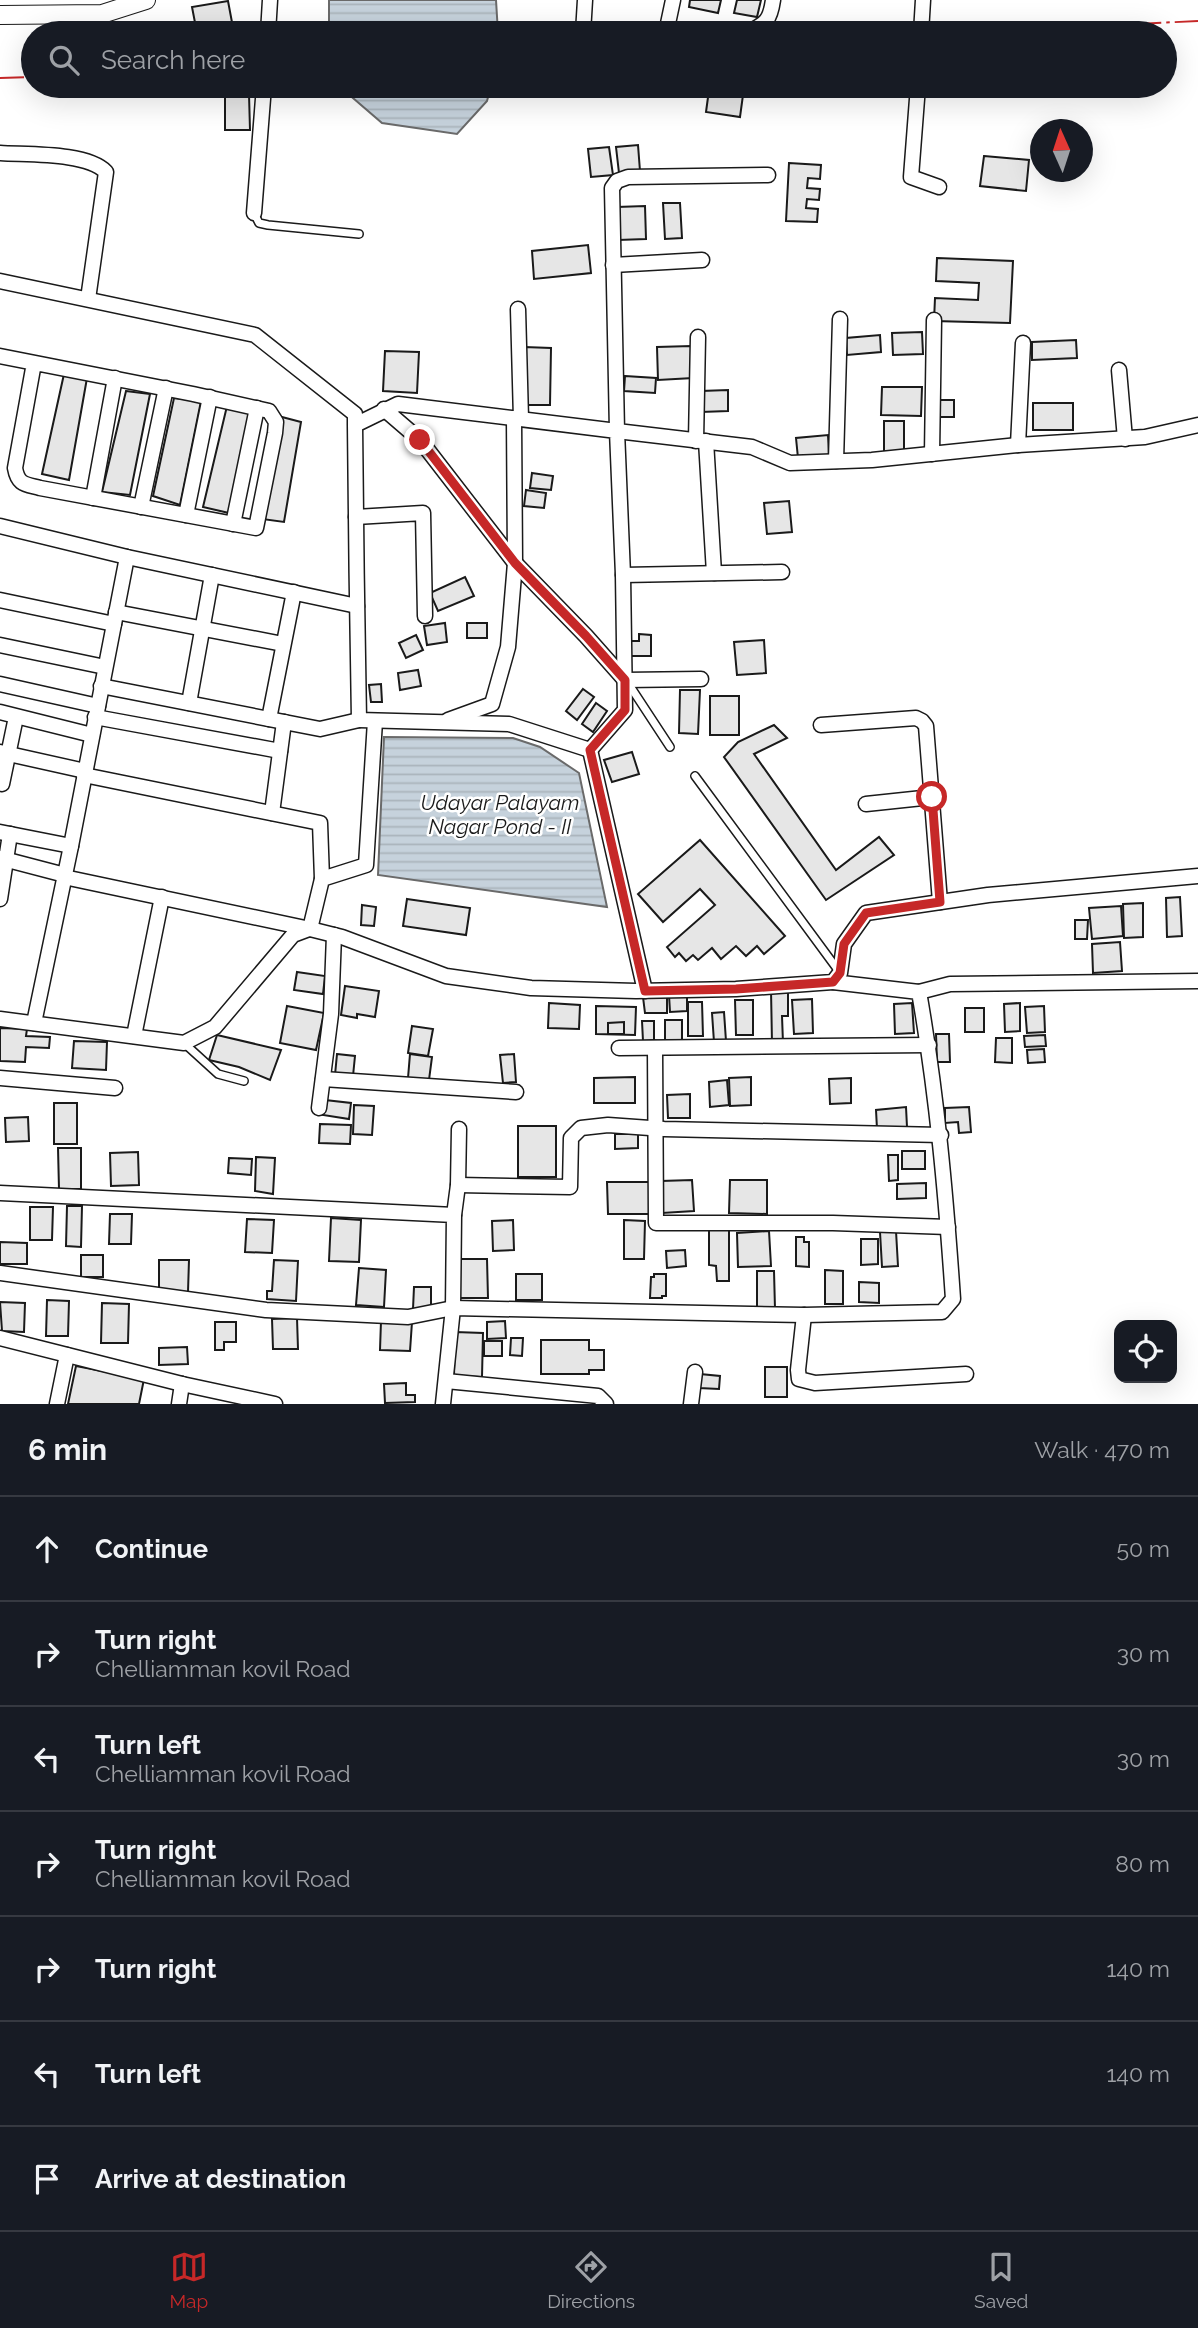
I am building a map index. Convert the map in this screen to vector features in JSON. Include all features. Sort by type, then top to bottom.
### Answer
[{"type":"street","points":[[0,15],[102,14],[146,0]]},
{"type":"street","points":[[269,21],[270,0]]},
{"type":"street","points":[[584,21],[585,0]]},
{"type":"street","points":[[669,21],[673,0]]},
{"type":"street","points":[[767,21],[773,0]]},
{"type":"street","points":[[922,21],[923,0]]},
{"type":"street","points":[[254,214],[263,98]]},
{"type":"street","points":[[917,98],[911,177],[939,187]]},
{"type":"street","points":[[0,153],[73,159],[100,166],[106,172],[88,299]]},
{"type":"street","points":[[590,750],[625,710],[624,575],[617,431],[612,188],[617,181],[628,177],[768,175]]},
{"type":"street","points":[[613,265],[702,260]]},
{"type":"street","points":[[0,281],[255,335],[355,414],[359,720]]},
{"type":"street","points":[[441,723],[492,704],[508,647],[515,563],[518,309]]},
{"type":"street","points":[[836,461],[840,319]]},
{"type":"street","points":[[932,454],[934,320]]},
{"type":"street","points":[[698,337],[701,441],[714,573]]},
{"type":"street","points":[[1018,445],[1023,343]]},
{"type":"street","points":[[0,356],[269,411],[276,422],[256,528],[22,483],[17,478],[15,468],[34,363]]},
{"type":"street","points":[[1119,370],[1125,439]]},
{"type":"street","points":[[93,498],[115,378]]},
{"type":"street","points":[[141,507],[166,388]]},
{"type":"street","points":[[186,515],[210,397]]},
{"type":"street","points":[[355,425],[398,404],[752,447],[790,463],[1145,438],[1198,425]]},
{"type":"street","points":[[233,524],[257,408]]},
{"type":"street","points":[[384,409],[420,440],[515,563],[625,680],[701,679]]},
{"type":"street","points":[[356,517],[423,513],[425,616]]},
{"type":"street","points":[[0,526],[127,557],[357,606]]},
{"type":"street","points":[[34,1023],[127,557]]},
{"type":"street","points":[[624,575],[782,572]]},
{"type":"street","points":[[189,703],[212,575]]},
{"type":"street","points":[[269,719],[294,592]]},
{"type":"street","points":[[0,600],[283,644]]},
{"type":"street","points":[[0,645],[105,667]]},
{"type":"street","points":[[0,684],[97,711],[280,751]]},
{"type":"street","points":[[101,686],[320,729],[359,720],[509,724],[590,750]]},
{"type":"street","points":[[0,712],[92,735]]},
{"type":"street","points":[[2,784],[4,753],[16,717]]},
{"type":"street","points":[[821,725],[916,718],[926,726],[940,902]]},
{"type":"street","points":[[321,879],[366,864],[375,721]]},
{"type":"street","points":[[272,813],[284,722]]},
{"type":"street","points":[[590,750],[645,991]]},
{"type":"street","points":[[4,753],[320,823],[321,879],[310,929]]},
{"type":"street","points":[[866,804],[932,797]]},
{"type":"street","points":[[0,899],[5,833],[71,846]]},
{"type":"street","points":[[4,859],[64,876],[334,935],[446,976],[531,988],[645,991],[736,989],[837,978],[919,992],[950,984],[1198,981]]},
{"type":"street","points":[[837,978],[844,944],[866,913],[988,895],[1198,876]]},
{"type":"street","points":[[134,1036],[162,897]]},
{"type":"street","points":[[0,1019],[184,1043],[215,1027],[293,935],[310,929]]},
{"type":"street","points":[[319,1108],[331,1014],[334,935]]},
{"type":"street","points":[[0,1273],[266,1310],[408,1317],[453,1308],[804,1315],[942,1312],[953,1299],[948,1227],[941,1135],[919,992]]},
{"type":"street","points":[[618,1048],[929,1045]]},
{"type":"street","points":[[655,1048],[656,1223],[832,1223],[948,1227]]},
{"type":"street","points":[[0,1077],[115,1088]]},
{"type":"street","points":[[323,1079],[516,1092]]},
{"type":"street","points":[[458,1185],[570,1187],[571,1138],[581,1128],[608,1125],[656,1129],[941,1135]]},
{"type":"street","points":[[443,1404],[453,1308],[454,1215],[458,1185],[459,1129]]},
{"type":"street","points":[[0,1193],[454,1215]]},
{"type":"street","points":[[804,1315],[798,1370],[799,1379],[804,1382],[966,1374]]},
{"type":"street","points":[[0,1338],[182,1384],[275,1404]]},
{"type":"street","points":[[57,1404],[67,1355]]},
{"type":"street","points":[[691,1404],[695,1372]]},
{"type":"street","points":[[446,1381],[598,1396],[606,1404]]},
{"type":"street","points":[[179,1404],[182,1384]]},
{"type":"lane","points":[[254,214],[259,223],[268,225],[359,234]]},
{"type":"lane","points":[[625,680],[670,747]]},
{"type":"lane","points":[[695,776],[837,978]]},
{"type":"lane","points":[[184,1043],[218,1074],[244,1081]]},
{"type":"water","points":[[329,0],[496,0],[497,21],[329,21]]},
{"type":"water","points":[[353,98],[488,98],[457,134],[382,123]]},
{"type":"water","name":"Udayar Palayam Nagar Pond - II","points":[[384,737],[513,738],[540,747],[579,773],[607,907],[378,875]]},
{"type":"building","points":[[690,0],[721,0],[718,13],[689,7]]},
{"type":"building","points":[[737,0],[761,0],[757,17],[734,13]]},
{"type":"building","points":[[228,1],[232,21],[195,21],[192,7]]},
{"type":"building","points":[[225,98],[249,98],[250,130],[225,130]]},
{"type":"building","points":[[708,98],[743,98],[740,117],[706,112]]},
{"type":"building","points":[[638,145],[640,171],[619,173],[616,147]]},
{"type":"building","points":[[609,147],[613,175],[591,177],[588,149]]},
{"type":"building","points":[[984,156],[1029,160],[1026,191],[980,186]]},
{"type":"building","points":[[789,163],[821,165],[820,179],[808,178],[807,188],[820,189],[819,200],[807,199],[806,208],[818,209],[817,222],[786,221]]},
{"type":"building","points":[[663,203],[680,203],[682,238],[665,239]]},
{"type":"building","points":[[645,206],[646,239],[618,240],[617,207]]},
{"type":"building","points":[[588,245],[591,273],[534,279],[532,251]]},
{"type":"building","points":[[937,258],[1013,261],[1010,323],[934,321],[935,298],[978,300],[979,283],[936,281]]},
{"type":"building","points":[[922,332],[923,354],[893,355],[892,333]]},
{"type":"building","points":[[880,335],[881,352],[847,355],[846,338]]},
{"type":"building","points":[[1076,340],[1077,358],[1032,360],[1032,342]]},
{"type":"building","points":[[691,346],[693,378],[658,380],[657,347]]},
{"type":"building","points":[[524,347],[551,348],[550,405],[524,405]]},
{"type":"building","points":[[385,351],[419,352],[417,393],[383,391]]},
{"type":"building","points":[[64,374],[87,378],[69,480],[42,474]]},
{"type":"building","points":[[625,376],[656,378],[655,393],[624,391]]},
{"type":"building","points":[[882,387],[922,387],[921,416],[881,415]]},
{"type":"building","points":[[728,390],[728,411],[701,412],[701,391]]},
{"type":"building","points":[[126,391],[150,394],[130,495],[102,492]]},
{"type":"building","points":[[174,398],[201,401],[180,505],[153,496]]},
{"type":"building","points":[[934,400],[954,400],[954,417],[934,417]]},
{"type":"building","points":[[1033,403],[1073,403],[1073,430],[1033,430]]},
{"type":"building","points":[[227,406],[250,412],[229,513],[203,507]]},
{"type":"building","points":[[282,417],[301,422],[284,522],[262,519]]},
{"type":"building","points":[[884,421],[904,421],[904,453],[884,453]]},
{"type":"building","points":[[828,435],[829,456],[798,458],[796,438]]},
{"type":"building","points":[[532,473],[553,476],[551,490],[530,488]]},
{"type":"building","points":[[526,490],[546,493],[544,508],[524,506]]},
{"type":"building","points":[[789,501],[792,532],[767,534],[764,503]]},
{"type":"building","points":[[465,577],[474,596],[438,611],[430,593]]},
{"type":"building","points":[[445,623],[447,642],[427,645],[424,626]]},
{"type":"building","points":[[467,623],[487,623],[487,638],[467,638]]},
{"type":"building","points":[[639,634],[651,635],[651,656],[628,656],[628,641],[639,641]]},
{"type":"building","points":[[416,635],[423,650],[406,658],[399,643]]},
{"type":"building","points":[[764,640],[766,673],[737,675],[734,642]]},
{"type":"building","points":[[418,670],[421,686],[400,690],[398,673]]},
{"type":"building","points":[[381,684],[382,702],[371,702],[369,685]]},
{"type":"building","points":[[583,689],[594,697],[577,720],[566,711]]},
{"type":"building","points":[[680,690],[700,690],[698,734],[679,733]]},
{"type":"building","points":[[710,696],[739,696],[739,735],[710,735]]},
{"type":"building","points":[[596,703],[607,711],[593,732],[582,724]]},
{"type":"building","points":[[774,725],[787,738],[754,754],[836,870],[879,837],[894,855],[826,900],[724,757],[738,742]]},
{"type":"building","points":[[632,752],[639,774],[612,782],[604,760]]},
{"type":"building","points":[[700,840],[785,936],[764,954],[757,946],[746,956],[736,946],[721,959],[712,948],[698,960],[693,955],[686,961],[679,953],[675,957],[667,947],[715,905],[700,889],[663,922],[638,894]]},
{"type":"building","points":[[1180,897],[1182,936],[1167,937],[1166,898]]},
{"type":"building","points":[[407,899],[470,908],[466,935],[403,926]]},
{"type":"building","points":[[1143,903],[1143,937],[1124,938],[1123,904]]},
{"type":"building","points":[[362,905],[376,907],[374,926],[361,925]]},
{"type":"building","points":[[1121,906],[1123,936],[1092,939],[1089,908]]},
{"type":"building","points":[[1075,920],[1088,920],[1087,939],[1075,939]]},
{"type":"building","points":[[1120,942],[1122,971],[1093,973],[1092,944]]},
{"type":"building","points":[[297,972],[325,976],[323,994],[294,990]]},
{"type":"building","points":[[345,986],[379,991],[375,1017],[341,1015]]},
{"type":"building","points":[[771,990],[788,990],[788,1016],[782,1016],[783,1043],[772,1043]]},
{"type":"building","points":[[667,995],[667,1013],[645,1013],[643,997]]},
{"type":"building","points":[[669,995],[687,996],[687,1011],[670,1012]]},
{"type":"building","points":[[812,999],[813,1033],[794,1034],[792,1000]]},
{"type":"building","points":[[735,1000],[753,1000],[753,1035],[736,1035]]},
{"type":"building","points":[[688,1002],[702,1002],[703,1036],[688,1036]]},
{"type":"building","points":[[549,1003],[580,1005],[579,1029],[548,1028]]},
{"type":"building","points":[[912,1003],[914,1033],[895,1034],[894,1004]]},
{"type":"building","points":[[1020,1003],[1020,1031],[1005,1032],[1004,1004]]},
{"type":"building","points":[[287,1006],[324,1013],[316,1050],[280,1043]]},
{"type":"building","points":[[596,1006],[636,1007],[635,1035],[596,1034]]},
{"type":"building","points":[[1044,1006],[1045,1032],[1027,1033],[1025,1007]]},
{"type":"building","points":[[965,1008],[984,1008],[984,1032],[965,1032]]},
{"type":"building","points":[[724,1012],[726,1041],[714,1042],[712,1013]]},
{"type":"building","points":[[665,1020],[682,1020],[682,1044],[665,1044]]},
{"type":"building","points":[[642,1021],[654,1021],[654,1040],[643,1041]]},
{"type":"building","points":[[624,1022],[624,1034],[608,1034],[608,1023]]},
{"type":"building","points":[[412,1026],[433,1029],[428,1056],[408,1053]]},
{"type":"building","points":[[0,1028],[27,1029],[26,1036],[50,1037],[49,1048],[26,1047],[25,1062],[0,1061]]},
{"type":"building","points":[[936,1034],[949,1034],[950,1062],[937,1062]]},
{"type":"building","points":[[217,1035],[281,1050],[270,1080],[239,1067],[209,1060]]},
{"type":"building","points":[[1045,1035],[1046,1046],[1025,1047],[1024,1036]]},
{"type":"building","points":[[996,1038],[1012,1038],[1012,1063],[995,1062]]},
{"type":"building","points":[[74,1041],[107,1042],[106,1070],[72,1068]]},
{"type":"building","points":[[1044,1049],[1045,1062],[1028,1063],[1027,1050]]},
{"type":"building","points":[[337,1054],[355,1056],[353,1076],[335,1075]]},
{"type":"building","points":[[410,1054],[432,1057],[429,1080],[408,1078]]},
{"type":"building","points":[[514,1054],[516,1082],[503,1083],[500,1055]]},
{"type":"building","points":[[635,1077],[635,1103],[594,1103],[594,1078]]},
{"type":"building","points":[[751,1077],[751,1105],[730,1106],[729,1078]]},
{"type":"building","points":[[851,1078],[851,1103],[830,1104],[829,1079]]},
{"type":"building","points":[[727,1080],[729,1105],[710,1107],[709,1082]]},
{"type":"building","points":[[690,1094],[690,1118],[668,1118],[667,1095]]},
{"type":"building","points":[[325,1100],[351,1103],[349,1119],[323,1115]]},
{"type":"building","points":[[54,1103],[77,1103],[77,1144],[54,1144]]},
{"type":"building","points":[[354,1105],[374,1106],[372,1135],[353,1134]]},
{"type":"building","points":[[906,1107],[907,1127],[877,1129],[876,1110]]},
{"type":"building","points":[[969,1107],[971,1132],[959,1133],[958,1122],[945,1123],[945,1108]]},
{"type":"building","points":[[28,1117],[29,1141],[6,1142],[5,1118]]},
{"type":"building","points":[[320,1124],[351,1125],[350,1144],[319,1143]]},
{"type":"building","points":[[518,1126],[556,1126],[556,1177],[518,1177]]},
{"type":"building","points":[[615,1134],[638,1134],[638,1148],[615,1149]]},
{"type":"building","points":[[58,1148],[81,1148],[81,1189],[59,1189]]},
{"type":"building","points":[[902,1151],[925,1151],[925,1169],[902,1169]]},
{"type":"building","points":[[138,1152],[139,1185],[111,1186],[110,1153]]},
{"type":"building","points":[[888,1155],[898,1155],[898,1180],[889,1181]]},
{"type":"building","points":[[256,1157],[275,1158],[273,1194],[255,1191]]},
{"type":"building","points":[[229,1158],[252,1159],[251,1175],[228,1173]]},
{"type":"building","points":[[692,1180],[694,1211],[662,1213],[661,1181]]},
{"type":"building","points":[[730,1180],[767,1180],[767,1214],[729,1213]]},
{"type":"building","points":[[607,1182],[651,1182],[651,1214],[608,1214]]},
{"type":"building","points":[[926,1183],[926,1198],[897,1199],[897,1184]]},
{"type":"building","points":[[67,1206],[82,1206],[81,1247],[66,1246]]},
{"type":"building","points":[[30,1207],[53,1207],[52,1240],[30,1240]]},
{"type":"building","points":[[110,1214],[132,1214],[131,1244],[109,1244]]},
{"type":"building","points":[[331,1218],[361,1220],[359,1262],[329,1261]]},
{"type":"building","points":[[247,1219],[274,1220],[272,1253],[245,1252]]},
{"type":"building","points":[[513,1220],[514,1250],[493,1251],[492,1221]]},
{"type":"building","points":[[624,1220],[645,1221],[644,1259],[624,1259]]},
{"type":"building","points":[[709,1230],[729,1230],[729,1281],[717,1281],[716,1266],[709,1265]]},
{"type":"building","points":[[769,1231],[771,1266],[738,1267],[737,1233]]},
{"type":"building","points":[[896,1231],[898,1266],[882,1267],[880,1232]]},
{"type":"building","points":[[796,1237],[804,1237],[804,1242],[809,1242],[809,1267],[796,1266]]},
{"type":"building","points":[[861,1239],[878,1239],[878,1264],[861,1265]]},
{"type":"building","points":[[0,1242],[27,1243],[27,1264],[0,1264]]},
{"type":"building","points":[[685,1250],[686,1266],[667,1268],[666,1251]]},
{"type":"building","points":[[81,1255],[103,1255],[103,1277],[81,1277]]},
{"type":"building","points":[[457,1259],[487,1259],[488,1298],[458,1298]]},
{"type":"building","points":[[159,1260],[189,1260],[188,1292],[159,1292]]},
{"type":"building","points":[[274,1260],[298,1261],[296,1301],[267,1299],[267,1291],[272,1291]]},
{"type":"building","points":[[359,1268],[386,1270],[384,1307],[356,1305]]},
{"type":"building","points":[[825,1270],[843,1271],[843,1304],[825,1304]]},
{"type":"building","points":[[757,1271],[774,1271],[775,1309],[757,1309]]},
{"type":"building","points":[[516,1274],[542,1274],[542,1300],[516,1300]]},
{"type":"building","points":[[654,1274],[666,1274],[666,1296],[662,1298],[650,1298],[651,1277],[654,1277]]},
{"type":"building","points":[[859,1282],[879,1283],[879,1303],[859,1302]]},
{"type":"building","points":[[414,1287],[431,1287],[431,1309],[413,1309]]},
{"type":"building","points":[[47,1300],[69,1301],[68,1336],[46,1336]]},
{"type":"building","points":[[0,1302],[25,1303],[24,1332],[2,1331]]},
{"type":"building","points":[[102,1303],[129,1304],[128,1343],[101,1343]]},
{"type":"building","points":[[297,1318],[298,1349],[273,1349],[272,1319]]},
{"type":"building","points":[[381,1321],[412,1322],[410,1351],[380,1350]]},
{"type":"building","points":[[505,1321],[506,1338],[487,1339],[487,1322]]},
{"type":"building","points":[[215,1322],[236,1322],[236,1342],[224,1342],[224,1350],[215,1350]]},
{"type":"building","points":[[455,1332],[483,1333],[482,1377],[454,1376]]},
{"type":"building","points":[[511,1338],[523,1338],[522,1356],[510,1355]]},
{"type":"building","points":[[541,1340],[589,1340],[589,1350],[604,1350],[604,1370],[589,1370],[589,1374],[541,1374]]},
{"type":"building","points":[[484,1341],[502,1341],[502,1356],[484,1356]]},
{"type":"building","points":[[187,1347],[188,1364],[159,1365],[159,1348]]},
{"type":"building","points":[[76,1366],[144,1379],[139,1404],[68,1404]]},
{"type":"building","points":[[765,1367],[787,1367],[787,1397],[765,1397]]},
{"type":"building","points":[[700,1374],[720,1376],[719,1389],[699,1388]]},
{"type":"building","points":[[406,1383],[406,1395],[415,1395],[415,1402],[385,1403],[384,1384]]},
{"type":"power","points":[[1177,22],[1198,21]]},
{"type":"power","points":[[0,78],[21,77]]},
{"type":"route","points":[[420,440],[515,563],[625,680],[625,710],[590,750],[645,991],[736,989],[833,982],[840,973],[844,944],[866,913],[940,902],[932,797]]}]
